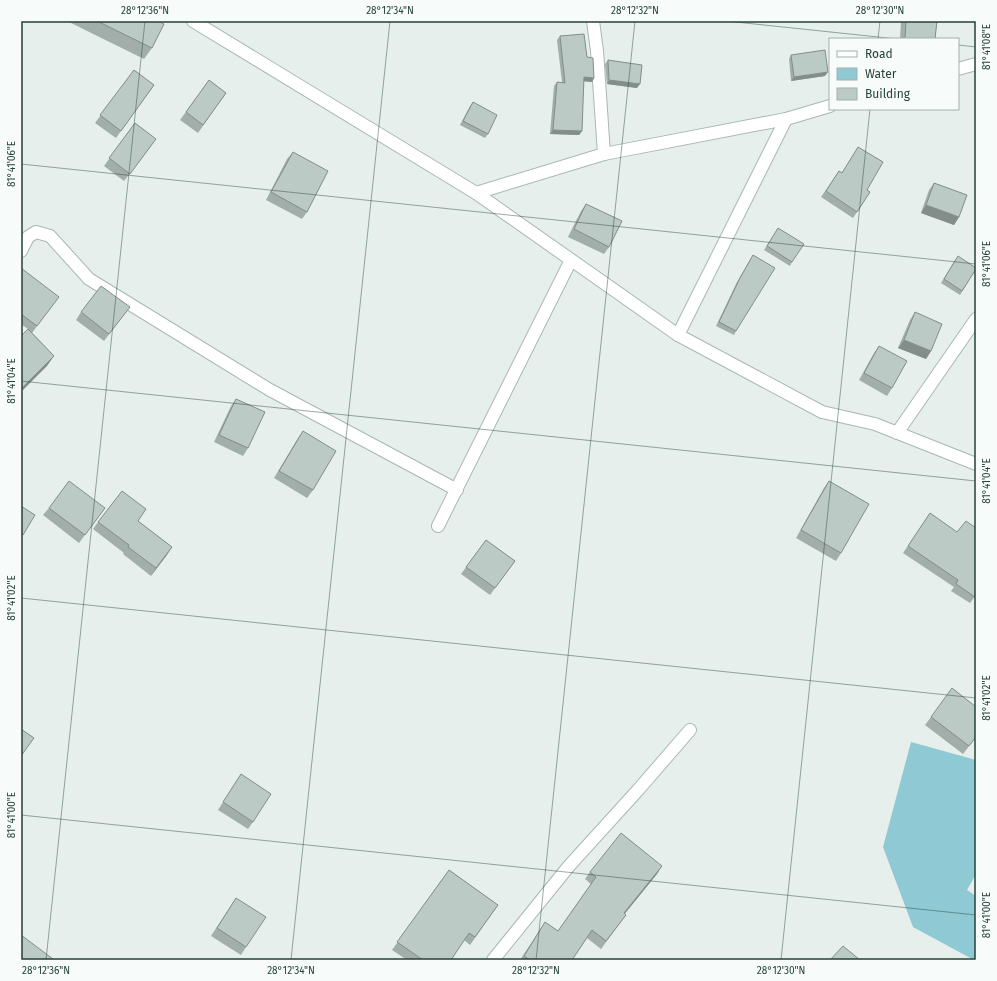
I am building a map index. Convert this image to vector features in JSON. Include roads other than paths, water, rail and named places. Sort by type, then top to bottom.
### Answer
[{"type":"street","points":[[193,21],[476,192],[678,334],[822,412],[875,424],[976,464]]},
{"type":"street","points":[[593,21],[597,51],[604,154]]},
{"type":"street","points":[[959,69],[976,64]]},
{"type":"street","points":[[476,192],[604,154],[786,118],[829,106]]},
{"type":"street","points":[[678,334],[786,118]]},
{"type":"street","points":[[21,251],[28,237],[36,232],[50,236],[89,279],[270,390],[457,490]]},
{"type":"street","points":[[438,526],[571,260]]},
{"type":"street","points":[[897,433],[976,319]]},
{"type":"street","points":[[493,960],[569,866],[690,730]]},
{"type":"water","points":[[911,742],[976,760],[976,874],[967,890],[976,896],[976,960],[913,927],[883,847]]}]
